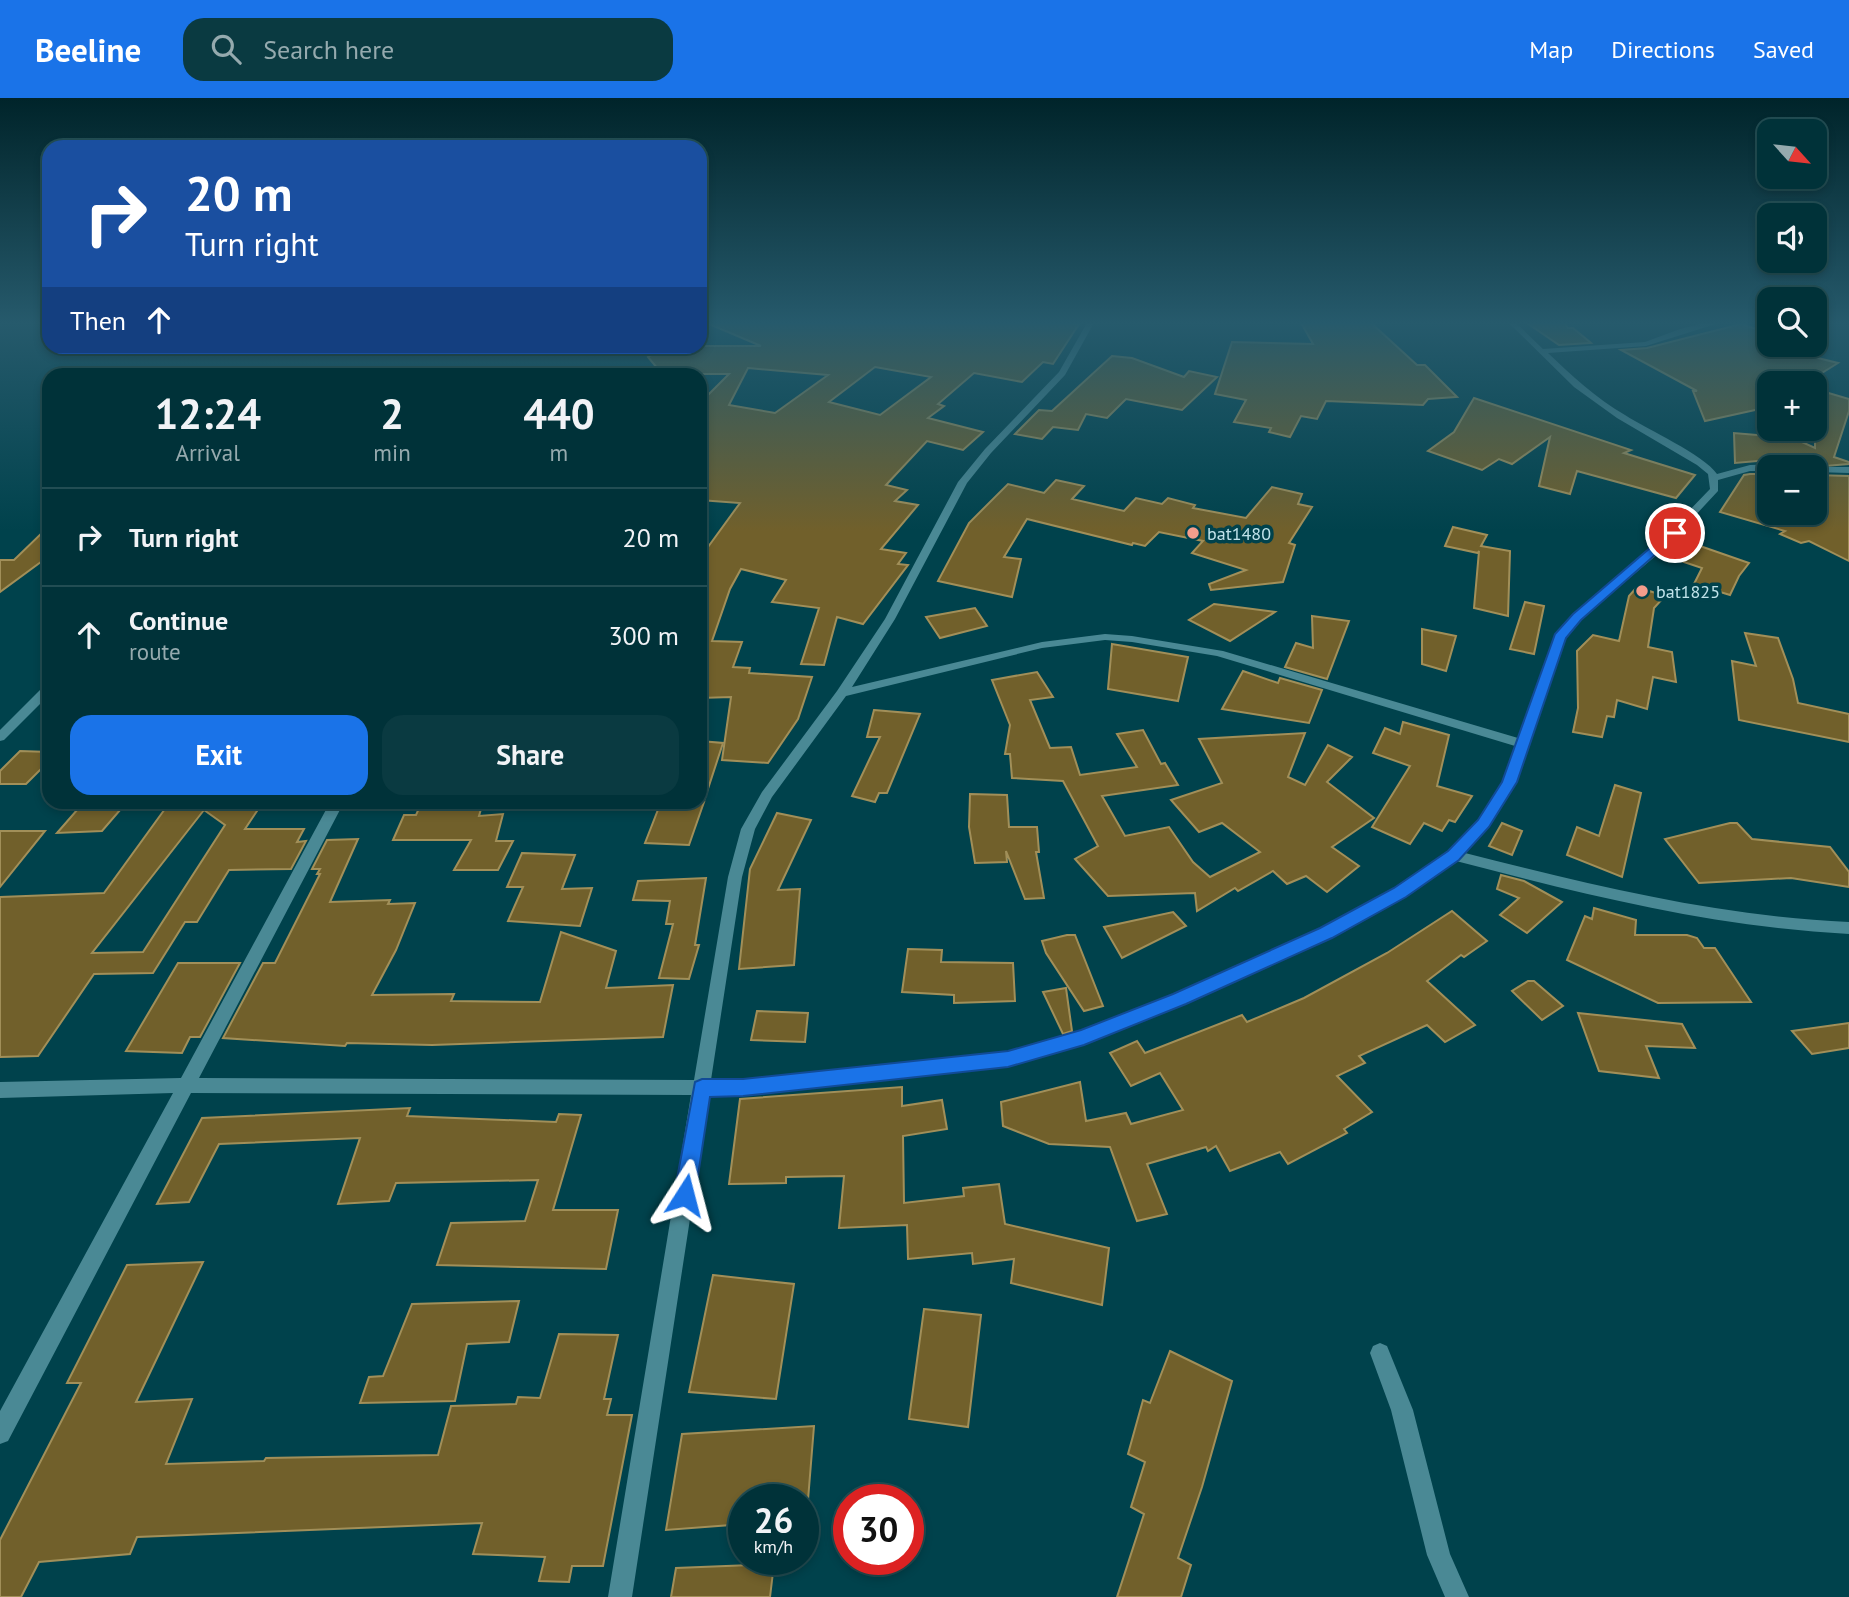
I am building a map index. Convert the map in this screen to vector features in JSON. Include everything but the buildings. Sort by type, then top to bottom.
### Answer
[{"type":"street","points":[[620,1597],[735,877],[748,829],[767,794],[842,693],[890,620],[963,482],[988,451],[1046,391]]},
{"type":"street","points":[[0,1090],[183,1085],[743,1088],[1008,1059],[1084,1037],[1180,999],[1326,933],[1400,893],[1454,855],[1484,824],[1509,782],[1560,637],[1577,617],[1661,546],[1715,489],[1714,478],[1700,463],[1620,416],[1585,391]]},
{"type":"street","points":[[1714,478],[1757,468]]},
{"type":"street","points":[[1827,469],[1849,470]]},
{"type":"street","points":[[842,693],[1042,645],[1105,637],[1132,639],[1219,653],[1524,744]]},
{"type":"street","points":[[0,737],[42,695]]},
{"type":"street","points":[[0,1433],[332,809]]},
{"type":"street","points":[[1454,855],[1674,910],[1750,922],[1849,928]]},
{"type":"street","points":[[1380,1353],[1402,1410],[1439,1555],[1457,1597]]},
{"type":"place","name":"bat1480","points":[[1193,533]]},
{"type":"place","name":"bat1825","points":[[1642,591]]},
{"type":"route","points":[[685,1195],[702,1088],[743,1088],[1008,1059],[1084,1037],[1180,999],[1326,933],[1400,893],[1454,855],[1484,824],[1509,782],[1560,637],[1577,617],[1675,533]]}]
